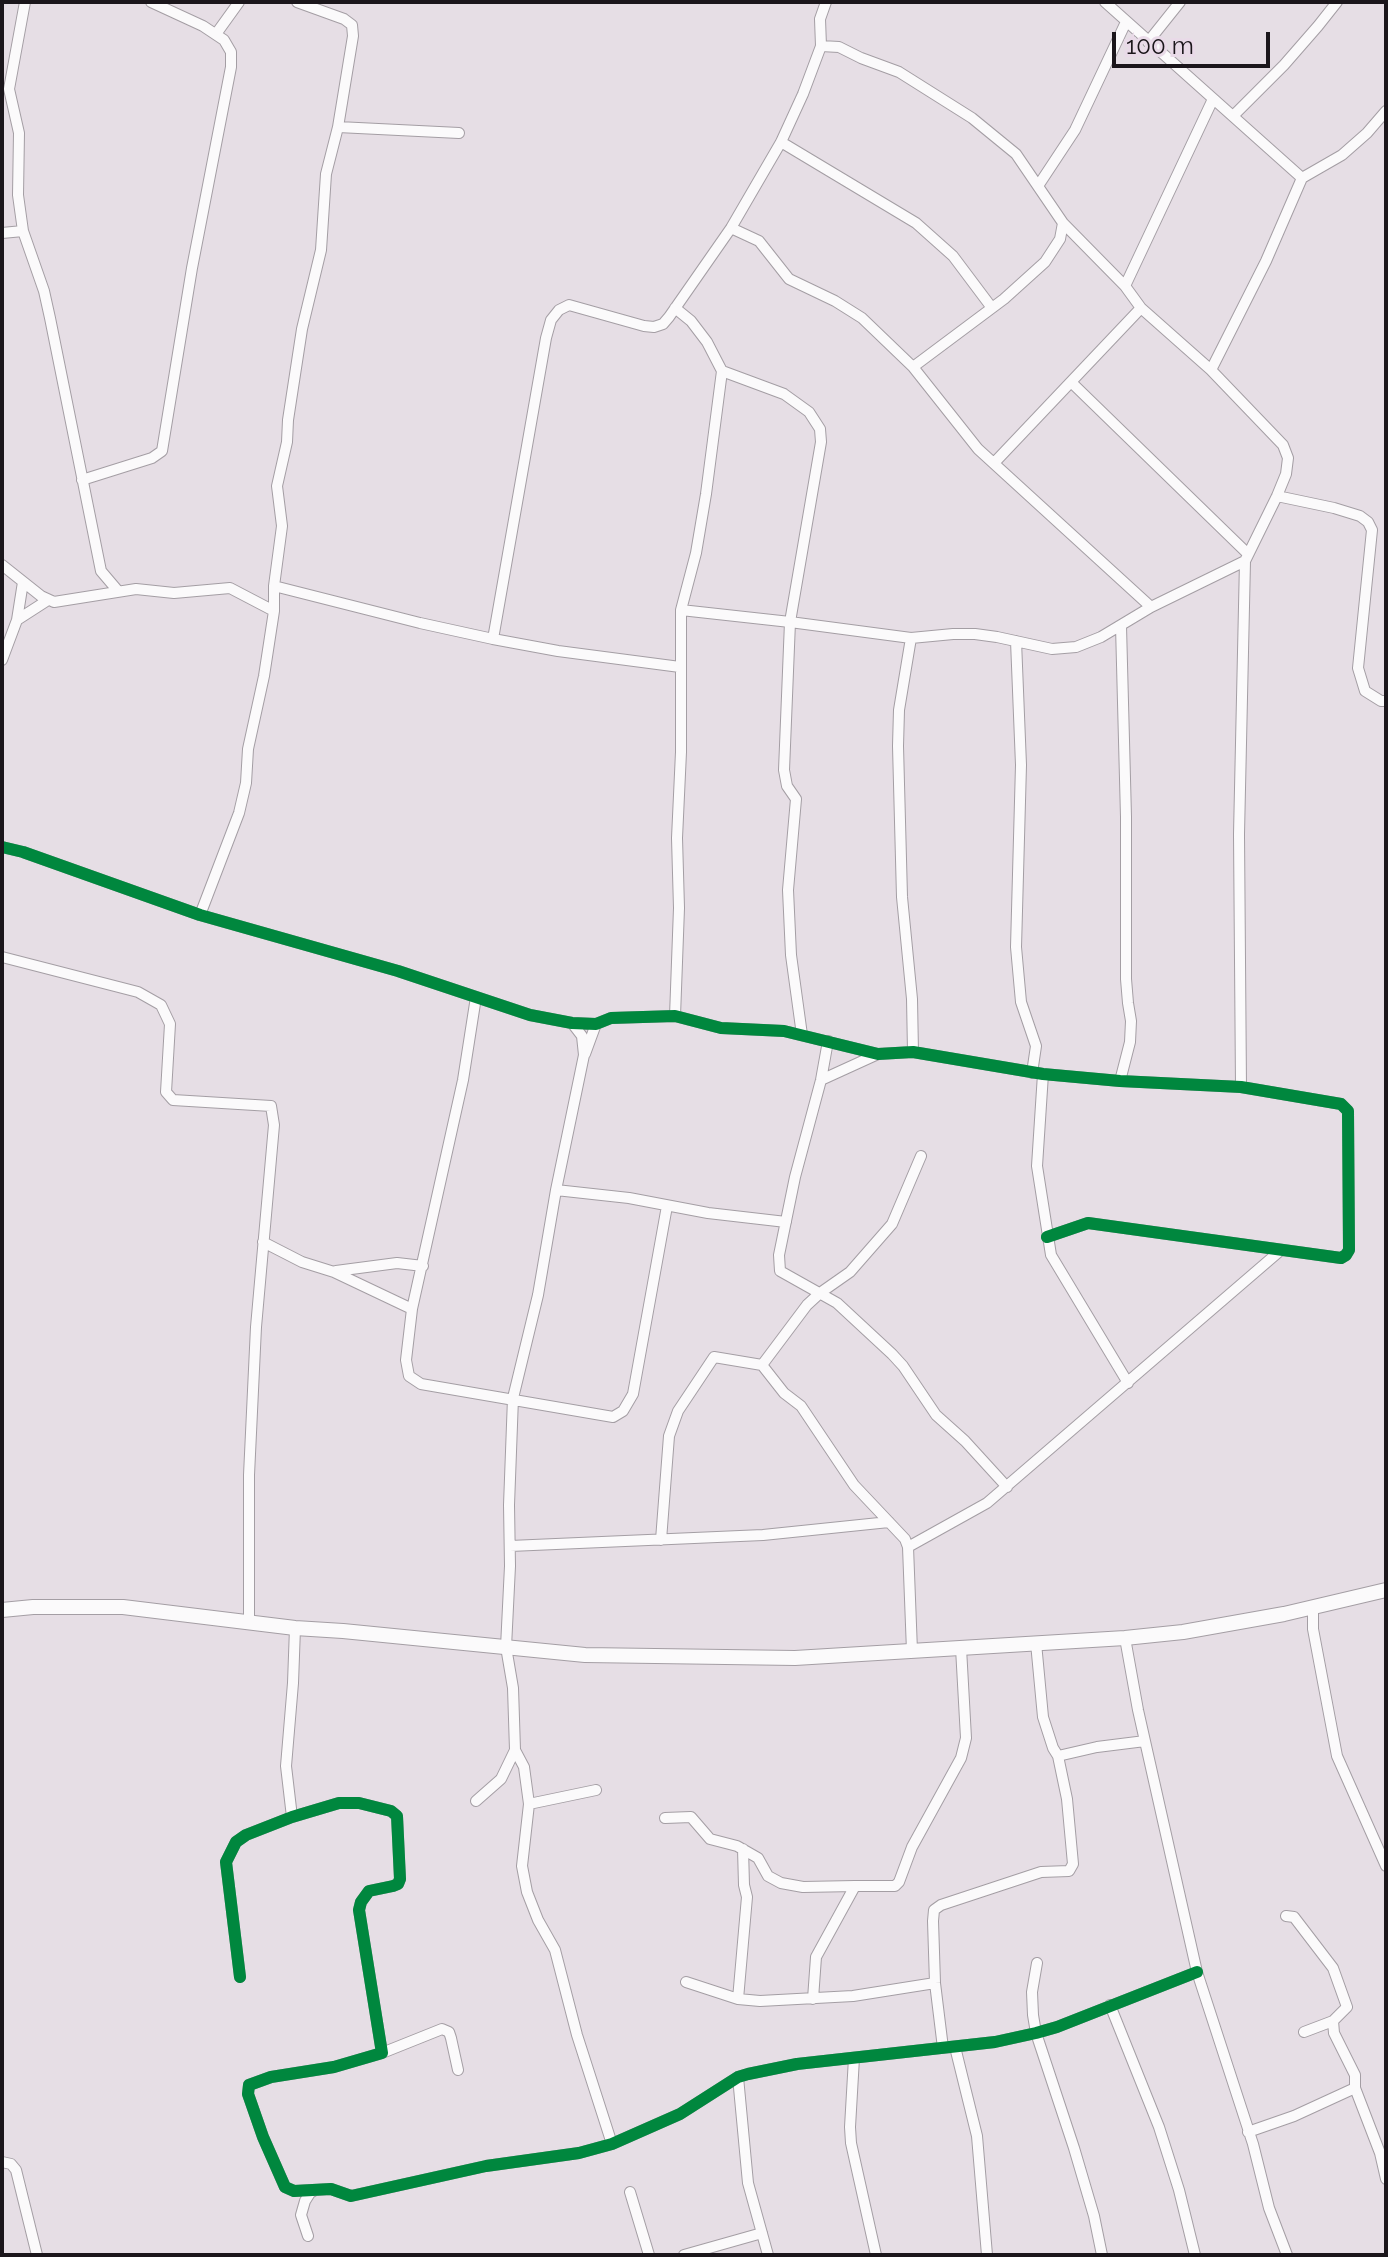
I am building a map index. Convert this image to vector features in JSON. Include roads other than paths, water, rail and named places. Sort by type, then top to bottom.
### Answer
[{"type":"street","points":[[25,2],[9,89],[19,133],[18,195],[23,231],[44,291],[101,571],[118,591]]},
{"type":"street","points":[[82,480],[152,458],[162,451],[192,268],[231,67],[231,52],[224,40],[151,2]]},
{"type":"street","points":[[216,34],[239,2]]},
{"type":"street","points":[[200,915],[239,813],[246,783],[248,749],[274,611],[282,526],[277,486],[287,442],[302,329],[321,250],[326,174],[338,127],[353,36],[352,25],[344,19],[297,2]]},
{"type":"street","points":[[493,639],[551,320],[559,310],[569,305],[654,327],[663,324],[731,228],[781,142],[821,46],[820,19],[826,2]]},
{"type":"street","points":[[1105,2],[1302,178]]},
{"type":"street","points":[[1148,42],[1180,2]]},
{"type":"street","points":[[1233,116],[1284,65],[1337,2]]},
{"type":"street","points":[[1038,186],[1075,130],[1126,22]]},
{"type":"street","points":[[821,46],[839,47],[899,72],[972,118],[1016,154],[1063,223],[1125,286],[1141,308],[1211,370],[1283,445],[1288,458],[1286,474],[1246,558],[1239,849],[1241,1087]]},
{"type":"street","points":[[1125,286],[1213,99]]},
{"type":"street","points":[[1211,370],[1266,261],[1302,178],[1342,155],[1386,111]]},
{"type":"street","points":[[338,127],[459,133]]},
{"type":"street","points":[[781,142],[916,223],[953,256],[992,308]]},
{"type":"street","points":[[913,367],[992,308],[1053,252],[1063,223]]},
{"type":"street","points":[[731,228],[759,241],[789,279],[862,318],[913,367],[952,413],[966,435],[1151,607]]},
{"type":"street","points":[[2,233],[23,231]]},
{"type":"street","points":[[675,308],[691,321],[707,342],[722,371],[696,553],[681,610],[681,752],[676,851],[679,908],[675,1016]]},
{"type":"street","points":[[994,463],[1141,308]]},
{"type":"street","points":[[722,371],[784,394],[809,412],[820,429],[821,442],[790,622],[784,770],[787,786],[796,799],[788,904],[791,955],[802,1035]]},
{"type":"street","points":[[1071,382],[1246,558]]},
{"type":"street","points":[[1277,496],[1334,508],[1360,516],[1368,522],[1372,530],[1358,668],[1365,691],[1386,701]]},
{"type":"street","points":[[681,610],[911,638],[975,634],[1052,649],[1076,647],[1101,637],[1151,607],[1246,558]]},
{"type":"street","points":[[2,565],[54,602],[136,589],[174,593],[230,588],[274,611]]},
{"type":"street","points":[[2,660],[17,620],[23,582]]},
{"type":"street","points":[[274,586],[493,639],[680,667]]},
{"type":"street","points":[[17,620],[48,600]]},
{"type":"street","points":[[1120,1081],[1130,1042],[1131,1021],[1126,979],[1126,803],[1121,626]]},
{"type":"street","points":[[911,638],[899,710],[898,746],[902,897],[912,999],[913,1052]]},
{"type":"street","points":[[1016,641],[1021,765],[1016,947],[1021,1002],[1036,1046],[1037,1166],[1047,1237],[1056,1266],[1128,1383]]},
{"type":"street","points":[[2,847],[200,915],[398,971],[530,1015],[596,1024],[611,1018],[675,1016],[721,1028],[784,1031],[878,1054],[913,1052],[1037,1074],[1241,1087],[1341,1104],[1350,1117],[1349,1250],[1341,1258],[1088,1223],[1047,1237]]},
{"type":"street","points":[[2,957],[138,992],[161,1005],[170,1024],[166,1092],[173,1100],[271,1106],[274,1125],[256,1327],[249,1475],[249,1622]]},
{"type":"street","points":[[476,997],[463,1080],[412,1309],[406,1360],[409,1376],[421,1384],[613,1417],[623,1411],[633,1394],[667,1206]]},
{"type":"street","points":[[572,1023],[582,1036],[584,1055]]},
{"type":"street","points":[[596,1024],[584,1055],[538,1295],[513,1398],[506,1647],[513,1688],[515,1750],[524,1767],[529,1804],[522,1866],[527,1892],[555,1950],[577,2035],[612,2144]]},
{"type":"street","points":[[828,1041],[795,1177],[779,1255],[780,1271],[842,1307],[898,1360],[936,1415],[1007,1487]]},
{"type":"street","points":[[821,1080],[878,1054]]},
{"type":"street","points":[[762,1365],[807,1305],[850,1272],[892,1224],[921,1156]]},
{"type":"street","points":[[556,1190],[786,1222]]},
{"type":"street","points":[[263,1242],[412,1309]]},
{"type":"street","points":[[908,1547],[978,1509],[1007,1487],[1281,1250]]},
{"type":"street","points":[[334,1272],[397,1263],[423,1266]]},
{"type":"street","points":[[661,1540],[669,1436],[678,1411],[714,1357],[762,1365],[784,1393],[801,1406],[854,1485],[905,1539],[908,1547],[912,1651]]},
{"type":"street","points":[[510,1546],[763,1535],[889,1522]]},
{"type":"street","points":[[2,1610],[123,1607],[295,1628],[585,1655],[795,1658],[1183,1632],[1386,1590]]},
{"type":"street","points":[[1313,1607],[1313,1629],[1337,1756],[1386,1866]]},
{"type":"street","points":[[292,1817],[286,1766],[295,1628]]},
{"type":"street","points":[[1125,1638],[1197,1972],[1269,2208],[1287,2255]]},
{"type":"street","points":[[943,2048],[935,1983],[934,1910],[1041,1872],[1069,1871],[1073,1864],[1067,1799],[1058,1756],[1043,1717],[1036,1643]]},
{"type":"street","points":[[665,1818],[691,1817],[710,1839],[743,1849],[758,1858],[768,1876],[781,1883],[803,1887],[895,1886],[912,1847],[961,1758],[966,1738],[961,1648]]},
{"type":"street","points":[[1058,1756],[1145,1741]]},
{"type":"street","points":[[476,1801],[501,1779],[515,1750]]},
{"type":"street","points":[[529,1804],[596,1790]]},
{"type":"street","points":[[240,1977],[226,1862],[236,1842],[292,1817],[349,1802],[391,1811],[397,1816],[400,1879],[393,1886],[369,1891],[359,1910],[382,2053]]},
{"type":"street","points":[[738,1999],[747,1897],[743,1849]]},
{"type":"street","points":[[813,1999],[816,1957],[855,1886]]},
{"type":"street","points":[[1286,1916],[1294,1917],[1333,1968],[1347,2007],[1333,2021],[1304,2032]]},
{"type":"street","points":[[1037,1963],[1032,1992],[1036,2033],[1078,2162],[1102,2255]]},
{"type":"street","points":[[458,2070],[449,2032],[442,2029],[382,2053],[334,2067],[271,2077],[249,2085],[248,2094],[285,2187],[294,2191],[331,2189],[351,2196],[486,2166],[579,2153],[612,2144],[680,2114],[738,2077],[797,2064],[995,2042],[1036,2033],[1197,1972]]},
{"type":"street","points":[[686,1982],[738,1999],[760,2001],[853,1996],[935,1983]]},
{"type":"street","points":[[1110,2005],[1159,2127],[1195,2255]]},
{"type":"street","points":[[1333,2021],[1334,2033],[1355,2075],[1355,2088],[1380,2153],[1386,2179]]},
{"type":"street","points":[[955,2047],[977,2136],[987,2255]]},
{"type":"street","points":[[854,2058],[850,2135],[876,2255]]},
{"type":"street","points":[[738,2077],[748,2183],[768,2255]]},
{"type":"street","points":[[1248,2132],[1294,2116],[1355,2088]]},
{"type":"street","points":[[2,2162],[11,2164],[16,2170],[37,2255]]},
{"type":"street","points":[[308,2236],[301,2215],[310,2193],[317,2189]]},
{"type":"street","points":[[630,2192],[649,2255]]},
{"type":"street","points":[[684,2255],[762,2233]]}]
